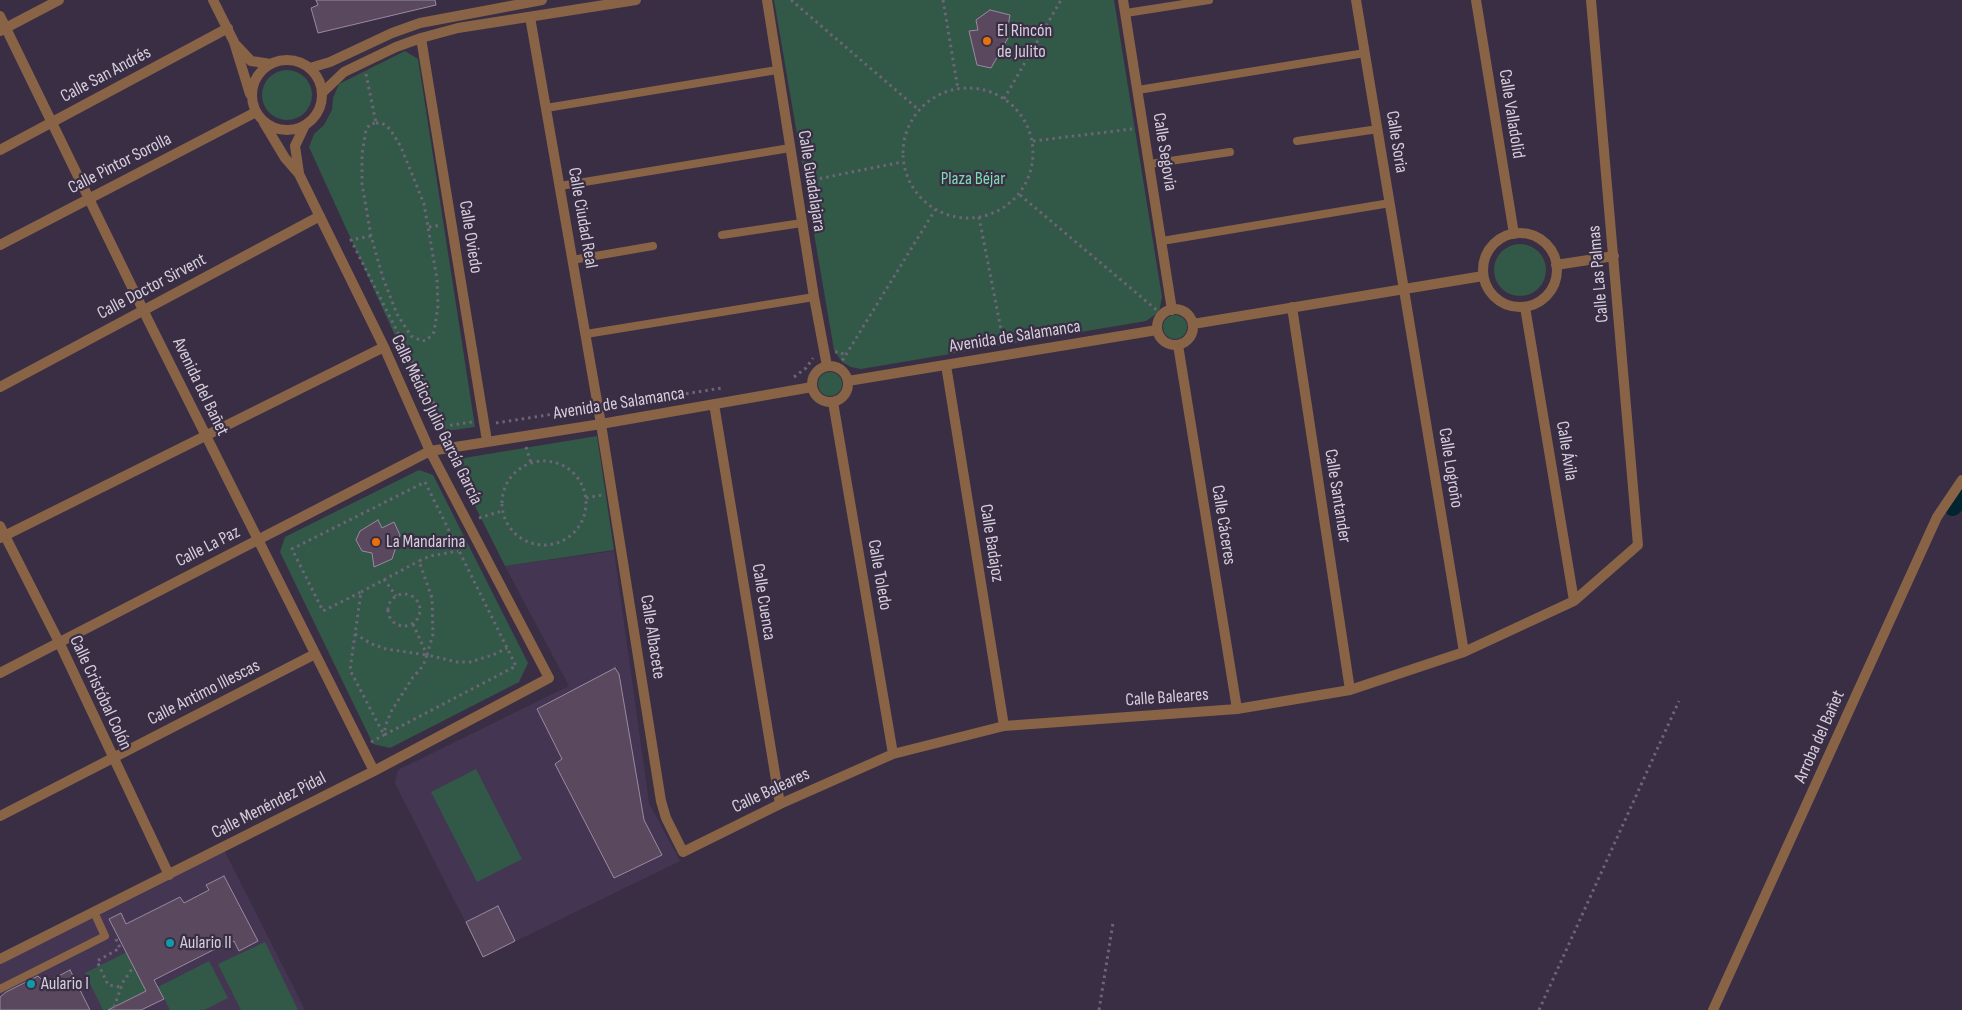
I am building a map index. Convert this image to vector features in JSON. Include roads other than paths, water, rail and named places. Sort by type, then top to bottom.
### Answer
[{"type":"street","points":[[3,30],[59,0]]},
{"type":"street","points":[[213,0],[234,42],[256,112],[264,123],[277,129],[291,131],[304,127],[315,118],[322,106],[323,92],[319,79],[310,68],[298,61],[284,60],[271,64],[260,72],[253,85],[252,98]]},
{"type":"street","points":[[323,92],[344,72],[396,47],[421,38],[458,28],[636,0]]},
{"type":"street","name":"Calle Guadalajara","points":[[767,0],[814,297],[832,367]]},
{"type":"street","name":"Calle Segovia","points":[[1123,0],[1162,241],[1168,312]]},
{"type":"street","name":"Calle Soria","points":[[1356,0],[1405,288]]},
{"type":"street","name":"Calle Valladolid","points":[[1476,0],[1514,234]]},
{"type":"street","name":"Calle Las Palmas","points":[[1591,0],[1638,545]]},
{"type":"street","points":[[310,68],[330,62],[392,33],[420,23],[535,1]]},
{"type":"street","name":"Avenida del Bañet","points":[[0,16],[3,30],[52,123],[374,771]]},
{"type":"street","name":"Calle Ciudad Real","points":[[530,17],[601,424]]},
{"type":"street","name":"Calle San Andrés","points":[[0,150],[228,28]]},
{"type":"street","name":"Calle Oviedo","points":[[421,38],[487,441]]},
{"type":"street","points":[[234,42],[251,61],[271,64]]},
{"type":"street","name":"Calle Pintor Sorolla","points":[[0,245],[256,112]]},
{"type":"street","name":"Calle Médico Julio García García","points":[[264,123],[286,158],[299,174],[384,348],[430,451],[549,678]]},
{"type":"street","name":"Calle Médico Julio García García","points":[[299,174],[295,146],[304,127]]},
{"type":"street","name":"Calle Doctor Sirvent","points":[[0,387],[320,216]]},
{"type":"street","points":[[1514,234],[1528,234],[1542,240],[1552,251],[1556,265],[1556,279],[1550,292],[1539,302],[1526,307],[1511,306],[1498,300],[1488,290],[1483,276],[1483,262],[1490,248],[1500,238],[1514,234]]},
{"type":"street","points":[[1556,265],[1614,256]]},
{"type":"street","points":[[1193,324],[1483,276]]},
{"type":"street","name":"Calle Logroño","points":[[1405,288],[1464,652]]},
{"type":"street","name":"Calle Ávila","points":[[1526,307],[1574,601]]},
{"type":"street","name":"Calle Santander","points":[[1292,308],[1350,690]]},
{"type":"street","points":[[1168,312],[1186,313],[1193,324],[1190,338],[1178,345],[1164,342],[1157,330],[1158,323],[1168,312]]},
{"type":"street","name":"Avenida de Salamanca","points":[[848,381],[1157,330]]},
{"type":"street","name":"Calle Cáceres","points":[[1178,345],[1236,710]]},
{"type":"street","points":[[2,533],[206,436],[384,348]]},
{"type":"street","name":"Calle Badajoz","points":[[946,365],[1004,726]]},
{"type":"street","points":[[832,367],[845,375],[848,381],[844,394],[832,402],[819,398],[812,387],[812,380],[820,369],[832,367]]},
{"type":"street","name":"Avenida de Salamanca","points":[[430,451],[601,424],[812,387]]},
{"type":"street","name":"Calle Toledo","points":[[832,402],[893,754]]},
{"type":"street","name":"Calle Cuenca","points":[[714,404],[780,804]]},
{"type":"street","name":"Calle Albacete","points":[[601,424],[661,801],[666,818],[683,852]]},
{"type":"street","name":"Calle La Paz","points":[[0,673],[430,451]]},
{"type":"street","name":"Arroba del Bañet","points":[[1713,1010],[1937,517],[1962,480]]},
{"type":"street","name":"Calle Cristóbal Colón","points":[[2,533],[59,642],[112,758],[169,875]]},
{"type":"street","name":"Calle Baleares","points":[[683,852],[780,804],[893,754],[1004,726],[1236,710],[1350,690],[1464,652],[1574,601],[1638,545]]},
{"type":"street","name":"Calle Antimo Illescas","points":[[0,816],[315,654]]},
{"type":"street","name":"Calle Menéndez Pidal","points":[[0,958],[374,771],[549,678]]},
{"type":"lane","points":[[1126,13],[1209,0]]},
{"type":"lane","points":[[1138,90],[1365,53]]},
{"type":"lane","points":[[546,108],[777,70]]},
{"type":"lane","points":[[1297,141],[1378,128]]},
{"type":"lane","points":[[560,186],[790,148]]},
{"type":"lane","points":[[1150,164],[1230,152]]},
{"type":"lane","points":[[1162,241],[1390,203]]},
{"type":"lane","points":[[722,235],[802,223]]},
{"type":"lane","points":[[572,260],[654,246]]},
{"type":"lane","points":[[586,334],[814,297]]},
{"type":"lane","points":[[0,989],[105,936],[94,912]]},
{"type":"waterway","points":[[1953,507],[1962,494]]},
{"type":"place","name":"El Rincón de Julito","points":[[987,41]]},
{"type":"place","name":"La Mandarina","points":[[376,542]]},
{"type":"place","name":"Aulario II","points":[[170,943]]},
{"type":"place","name":"Aulario I","points":[[31,984]]},
{"type":"park label","name":"Plaza Béjar","points":[[973,179]]}]
